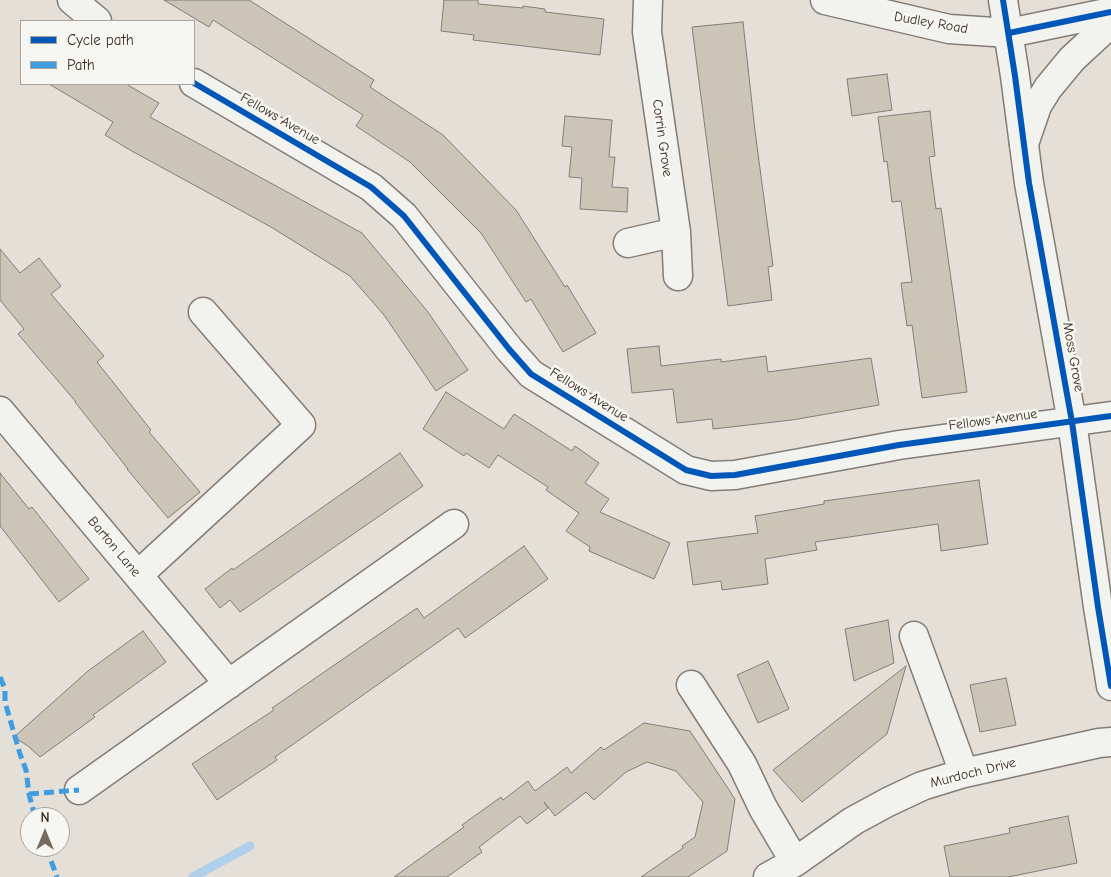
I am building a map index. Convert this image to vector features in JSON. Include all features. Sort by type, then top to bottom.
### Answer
[{"type":"main road","points":[[72,0],[95,20]]},
{"type":"main road","name":"Corrin Grove","points":[[648,0],[647,32],[676,232],[678,276]]},
{"type":"main road","name":"Dudley Road","points":[[825,0],[949,29],[1009,33],[1111,12]]},
{"type":"main road","name":"Moss Grove","points":[[1004,0],[1028,183],[1072,422],[1099,616],[1111,686]]},
{"type":"main road","points":[[1024,144],[1037,106],[1048,88],[1072,59],[1111,23]]},
{"type":"main road","name":"Fellows Avenue","points":[[195,84],[371,187],[404,216],[531,374],[686,470],[711,476],[735,475],[899,445],[1111,416]]},
{"type":"main road","points":[[628,243],[676,232]]},
{"type":"main road","points":[[138,575],[301,425],[203,312]]},
{"type":"main road","name":"Barton Lane","points":[[0,411],[228,684]]},
{"type":"main road","points":[[79,790],[454,524]]},
{"type":"main road","points":[[914,636],[964,773]]},
{"type":"main road","points":[[691,686],[742,764],[763,808],[795,862]]},
{"type":"main road","name":"Murdoch Drive","points":[[768,877],[795,862],[854,821],[922,786],[964,773],[1111,742]]},
{"type":"building","points":[[164,0],[249,0],[374,80],[370,87],[443,135],[516,210],[565,287],[567,285],[596,333],[563,352],[531,299],[526,302],[481,233],[410,162],[356,126],[363,115],[213,20],[209,27]]},
{"type":"building","points":[[444,0],[478,0],[478,4],[523,8],[523,6],[545,9],[545,12],[604,19],[600,55],[473,40],[474,35],[441,31]]},
{"type":"building","points":[[743,22],[773,266],[768,267],[772,300],[728,306],[692,27]]},
{"type":"building","points":[[887,74],[892,110],[852,116],[847,79]]},
{"type":"building","points":[[51,85],[128,85],[159,103],[150,117],[362,233],[428,312],[468,370],[436,391],[384,315],[350,276],[271,227],[105,135],[113,122]]},
{"type":"building","points":[[930,111],[935,156],[929,157],[936,209],[941,208],[967,392],[922,398],[912,325],[907,326],[901,283],[912,282],[901,201],[892,202],[887,161],[884,162],[878,117]]},
{"type":"building","points":[[565,116],[612,120],[609,157],[615,157],[612,187],[628,188],[627,212],[580,209],[582,178],[569,177],[572,147],[562,146]]},
{"type":"building","points":[[0,249],[20,273],[39,258],[61,286],[51,294],[104,356],[97,362],[151,430],[149,432],[200,492],[168,518],[127,469],[76,402],[18,334],[24,329],[0,300]]},
{"type":"building","points":[[659,346],[661,366],[721,359],[721,362],[766,356],[768,372],[871,358],[879,405],[792,420],[713,429],[712,419],[677,423],[673,389],[632,393],[627,349]]},
{"type":"building","points":[[446,392],[504,429],[514,414],[572,451],[575,446],[599,463],[585,483],[609,499],[600,512],[670,543],[654,579],[589,551],[590,547],[566,531],[579,513],[546,490],[548,487],[498,455],[489,468],[466,453],[464,456],[423,429]]},
{"type":"building","points":[[400,453],[423,486],[240,612],[230,600],[220,608],[205,589],[232,568],[233,570]]},
{"type":"building","points":[[0,473],[29,509],[32,507],[89,579],[59,602],[0,526]]},
{"type":"building","points":[[979,480],[988,544],[941,551],[938,524],[815,542],[817,550],[765,559],[768,584],[722,590],[721,581],[693,585],[687,542],[758,533],[755,516],[824,504],[824,501]]},
{"type":"building","points":[[524,546],[548,579],[465,638],[458,628],[275,757],[277,760],[217,800],[192,764],[274,710],[272,708],[417,608],[424,618]]},
{"type":"building","points":[[888,620],[894,663],[854,681],[845,629]]},
{"type":"building","points":[[143,631],[166,662],[93,715],[95,717],[40,757],[14,737],[88,671]]},
{"type":"building","points":[[768,661],[789,709],[758,723],[737,675]]},
{"type":"building","points":[[906,666],[887,734],[802,802],[773,770]]},
{"type":"building","points":[[1006,678],[1016,725],[980,732],[970,685]]},
{"type":"building","points":[[644,723],[690,731],[735,799],[727,851],[688,877],[641,877],[683,848],[682,846],[695,837],[703,802],[676,771],[647,762],[626,772],[594,800],[586,792],[555,816],[544,802],[548,808],[527,824],[520,816],[479,847],[482,852],[447,877],[394,877],[464,827],[462,825],[501,797],[503,800],[528,781],[535,791],[567,767],[571,773],[601,747],[604,750]]},
{"type":"building","points":[[1068,816],[1077,863],[1008,877],[950,877],[944,846],[1010,833],[1009,828]]},
{"type":"waterway","points":[[193,877],[250,846]]},
{"type":"marked path","points":[[0,677],[5,689],[5,702],[26,770],[32,807]]},
{"type":"marked path","points":[[29,794],[79,790]]},
{"type":"marked path","points":[[50,857],[57,877]]},
{"type":"cycle path","points":[[1003,0],[1029,183],[1072,422],[1111,686]]},
{"type":"cycle path","points":[[1009,33],[1111,12]]},
{"type":"cycle path","points":[[195,84],[371,187],[404,216],[531,374],[686,470],[711,476],[735,475],[899,445],[1111,416]]}]
